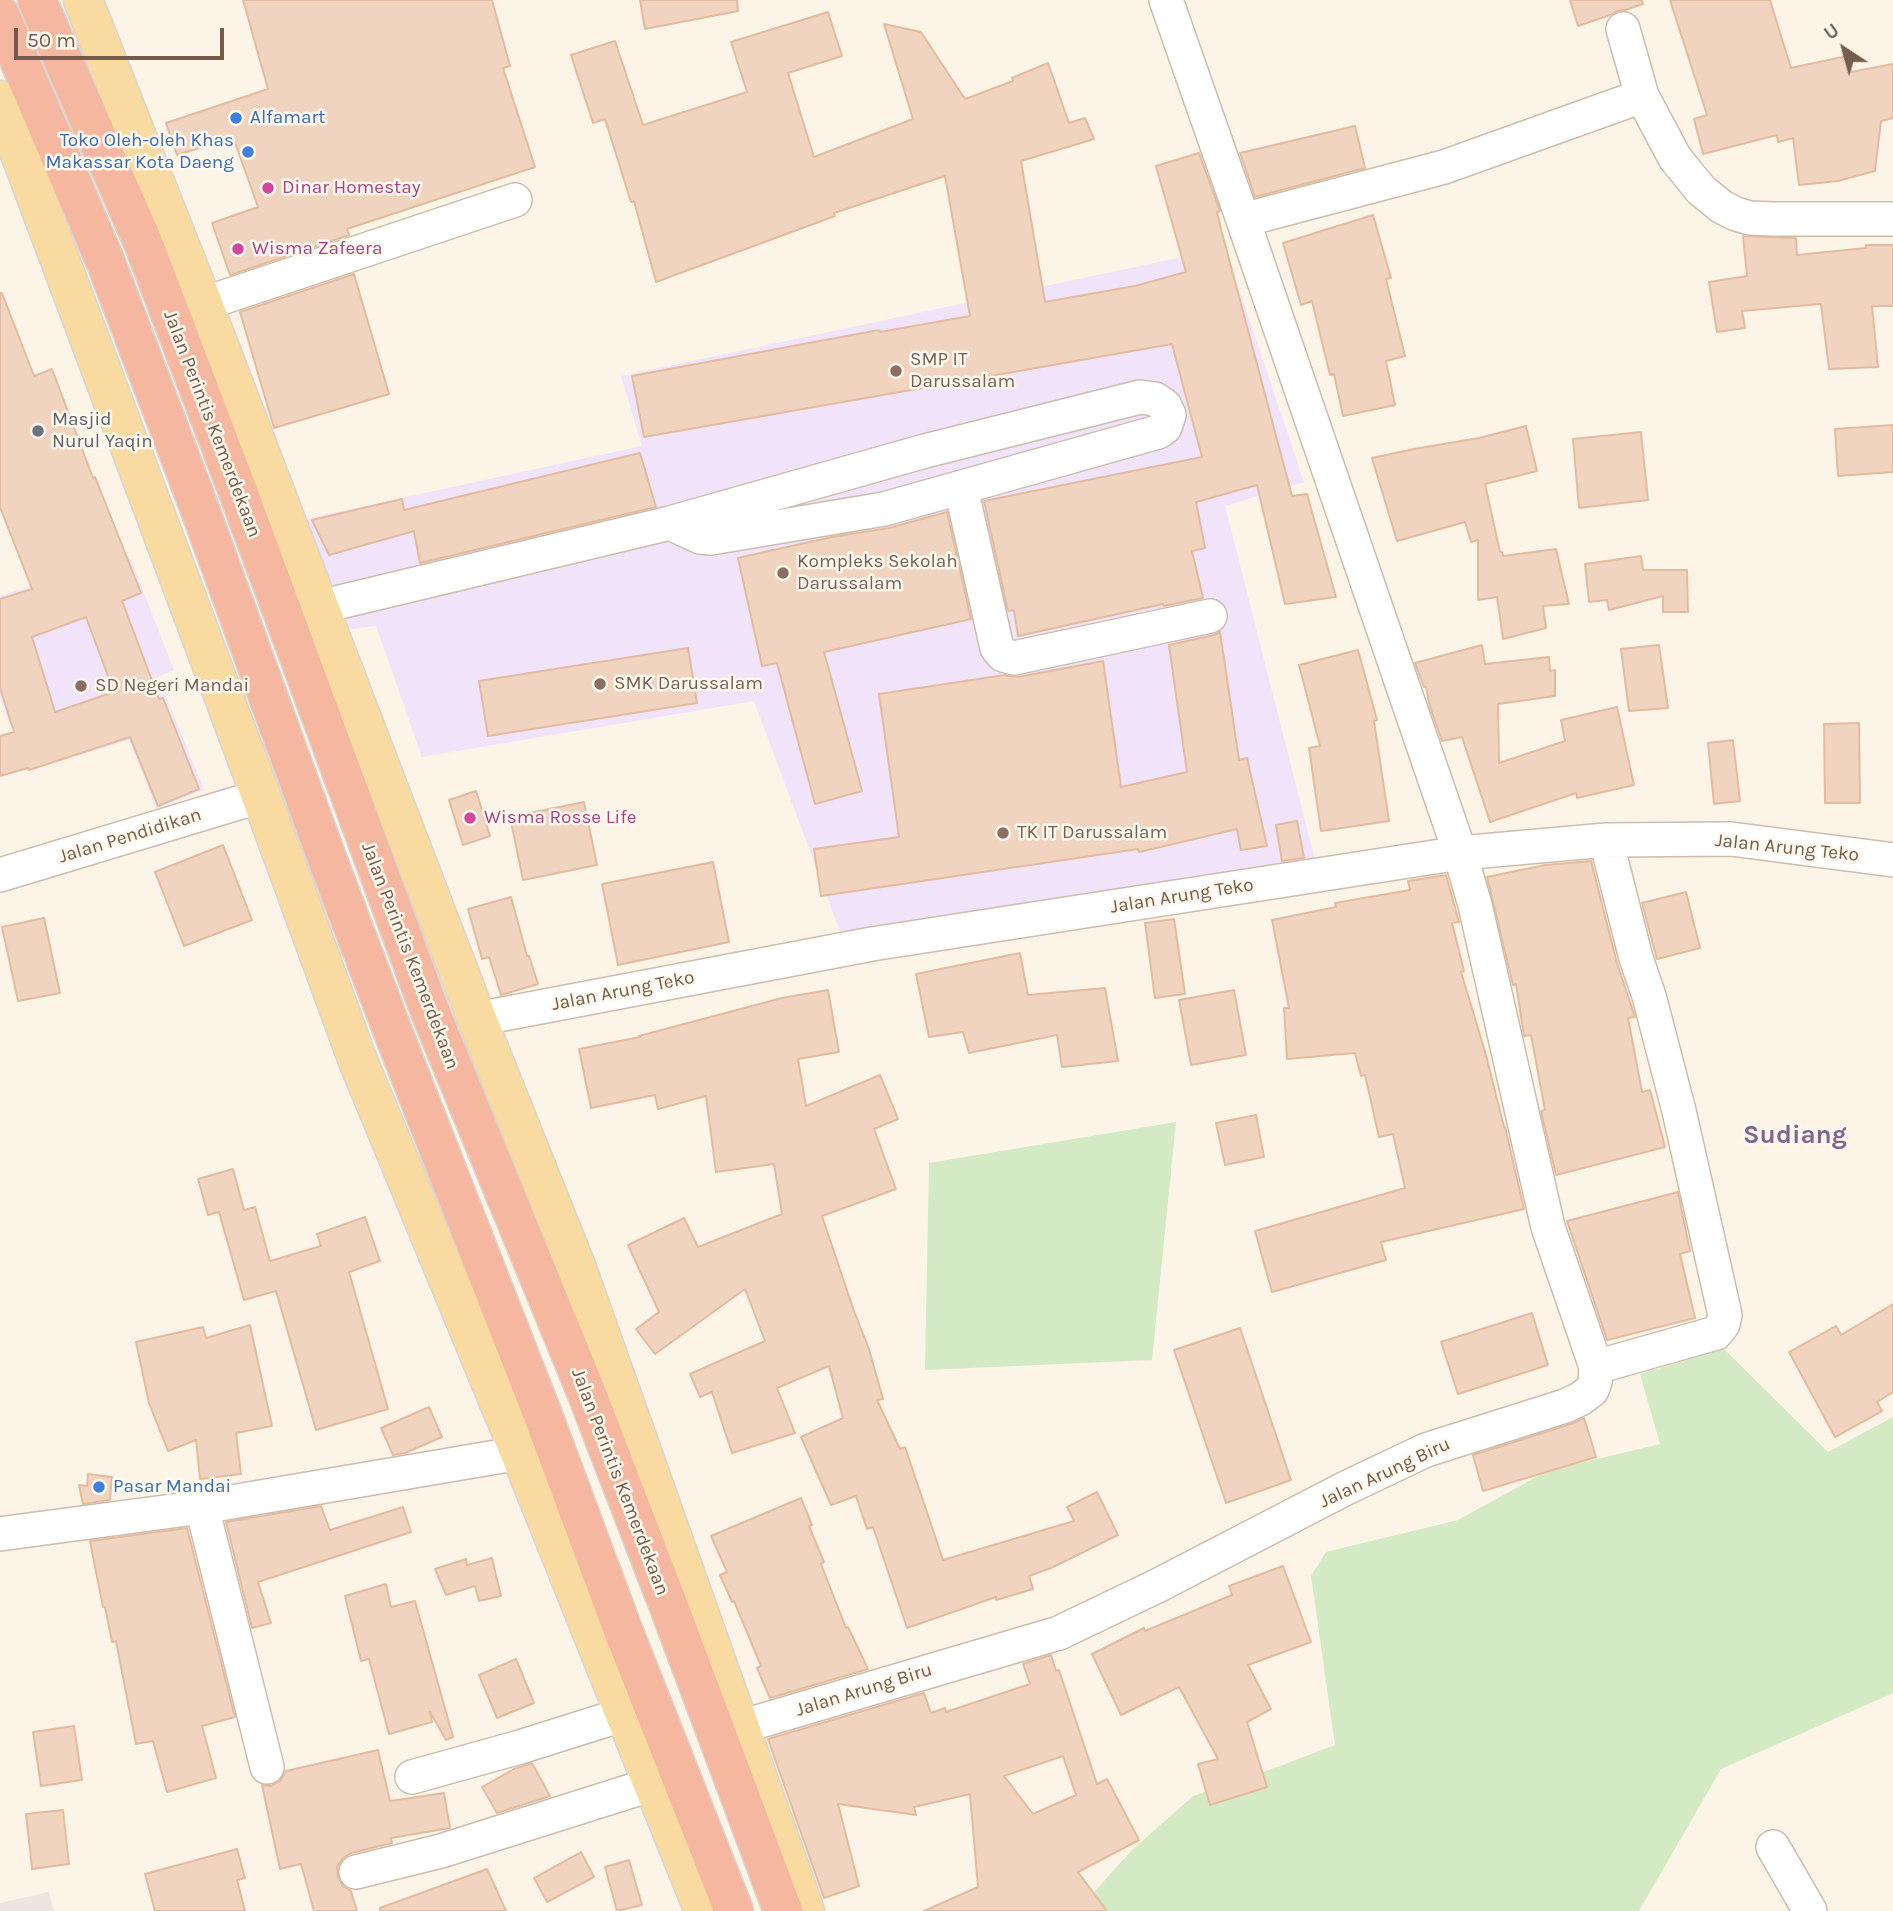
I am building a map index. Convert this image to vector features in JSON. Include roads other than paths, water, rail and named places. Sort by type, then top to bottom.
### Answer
[{"type":"highway","name":"Jalan Perintis Kemerdekaan","points":[[37,0],[144,245],[431,1014],[585,1389],[783,1911]]},
{"type":"highway","points":[[0,15],[106,262],[393,1032],[544,1418],[622,1630],[734,1911]]},
{"type":"main road","name":"Jalan Perintis Kemerdekaan","points":[[83,0],[203,304],[477,1019],[576,1266],[805,1911]]},
{"type":"main road","points":[[92,0],[99,40]]},
{"type":"main road","points":[[0,100],[358,1061],[520,1453],[704,1911]]},
{"type":"street","points":[[1166,0],[1460,853],[1475,905],[1548,1227],[1596,1367],[1716,1333],[1723,1324],[1725,1315],[1679,1111],[1606,840]]},
{"type":"street","points":[[1623,29],[1642,96],[1675,158],[1701,190],[1722,207],[1750,218],[1893,219]]},
{"type":"street","points":[[1243,220],[1444,166],[1642,96]]},
{"type":"street","points":[[203,304],[515,200]]},
{"type":"street","points":[[319,607],[670,523],[925,451],[1140,397],[1155,399],[1165,406],[1169,415],[1165,427],[1158,432],[884,509],[711,538],[701,537],[670,523]]},
{"type":"street","points":[[925,451],[947,492],[997,648],[1003,655],[1014,658],[1210,616]]},
{"type":"street","name":"Jalan Pendidikan","points":[[0,875],[261,796]]},
{"type":"street","name":"Jalan Arung Teko","points":[[477,1019],[872,944],[1460,853],[1606,840],[1731,839],[1893,860]]},
{"type":"street","name":"Jalan Arung Biru","points":[[740,1727],[1059,1633],[1426,1450],[1572,1403],[1592,1390],[1596,1367]]},
{"type":"street","points":[[0,1534],[202,1507],[520,1453]]},
{"type":"street","points":[[202,1507],[267,1767]]},
{"type":"street","points":[[412,1777],[625,1714]]},
{"type":"street","points":[[356,1872],[442,1851],[653,1784]]},
{"type":"street","points":[[1773,1847],[1810,1911]]},
{"type":"place","name":"Alfamart","points":[[236,118]]},
{"type":"place","name":"Toko Oleh-oleh Khas Makassar Kota Daeng","points":[[248,152]]},
{"type":"place","name":"Dinar Homestay","points":[[268,188]]},
{"type":"place","name":"Wisma Zafeera","points":[[238,249]]},
{"type":"place","name":"SMP IT Darussalam","points":[[896,371]]},
{"type":"place","name":"Masjid Nurul Yaqin","points":[[38,431]]},
{"type":"place","name":"Kompleks Sekolah Darussalam","points":[[783,573]]},
{"type":"place","name":"SMK Darussalam","points":[[600,684]]},
{"type":"place","name":"SD Negeri Mandai","points":[[81,686]]},
{"type":"place","name":"Wisma Rosse Life","points":[[470,818]]},
{"type":"place","name":"TK IT Darussalam","points":[[1003,833]]},
{"type":"place","name":"Pasar Mandai","points":[[99,1487]]},
{"type":"district","name":"Sudiang","points":[[1795,1136]]}]
